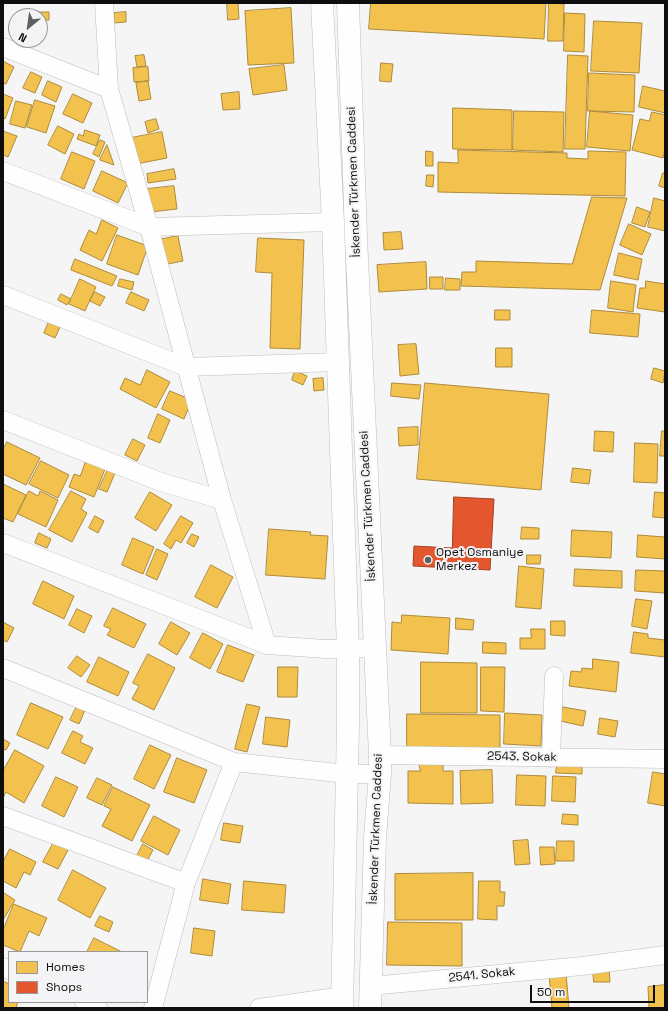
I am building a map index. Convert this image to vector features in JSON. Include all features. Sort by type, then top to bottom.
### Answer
[{"type":"main road","name":"İskender Türkmen Caddesi","points":[[322,3],[333,222],[348,649],[342,1002]]},
{"type":"main road","name":"İskender Türkmen Caddesi","points":[[348,3],[356,245],[380,765],[375,838],[370,1008]]},
{"type":"street","points":[[104,3],[109,89],[149,227],[222,500],[267,645]]},
{"type":"street","points":[[3,47],[109,89]]},
{"type":"street","points":[[3,171],[149,227],[333,222]]},
{"type":"street","points":[[3,295],[186,367],[338,362]]},
{"type":"street","points":[[3,420],[161,482],[222,500]]},
{"type":"street","points":[[3,543],[267,645],[326,649],[375,648]]},
{"type":"street","name":"2543. Sokak","points":[[3,668],[234,762],[347,774],[380,765],[551,758],[665,759]]},
{"type":"street","points":[[551,758],[554,676]]},
{"type":"street","points":[[153,1008],[186,883],[234,762]]},
{"type":"street","points":[[3,816],[186,883]]},
{"type":"street","name":"2541. Sokak","points":[[371,986],[582,966],[665,955]]},
{"type":"street","points":[[259,1008],[342,1002]]},
{"type":"street","points":[[86,1003],[98,1008]]},
{"type":"building: Homes","points":[[227,3],[238,3],[239,19],[228,20]]},
{"type":"building: Homes","points":[[371,3],[546,3],[544,39],[369,29]]},
{"type":"building: Homes","points":[[549,3],[564,4],[563,41],[548,41]]},
{"type":"building: Homes","points":[[291,8],[294,63],[248,65],[245,11]]},
{"type":"building: Homes","points":[[126,12],[126,22],[114,23],[114,13]]},
{"type":"building: Homes","points":[[565,13],[585,14],[584,52],[564,51]]},
{"type":"building: Homes","points":[[594,21],[642,23],[639,73],[591,71]]},
{"type":"building: Homes","points":[[144,55],[146,66],[137,67],[135,56]]},
{"type":"building: Homes","points":[[568,55],[588,56],[585,149],[565,149]]},
{"type":"building: Homes","points":[[3,61],[14,67],[6,84],[3,83]]},
{"type":"building: Homes","points":[[381,63],[393,64],[391,82],[380,81]]},
{"type":"building: Homes","points":[[284,65],[287,90],[253,95],[249,69]]},
{"type":"building: Homes","points":[[148,67],[149,81],[134,82],[133,68]]},
{"type":"building: Homes","points":[[31,72],[42,77],[35,93],[23,88]]},
{"type":"building: Homes","points":[[589,73],[635,75],[634,112],[588,111]]},
{"type":"building: Homes","points":[[48,81],[62,87],[56,102],[42,95]]},
{"type":"building: Homes","points":[[148,81],[151,99],[139,101],[136,83]]},
{"type":"building: Homes","points":[[643,86],[665,91],[665,113],[639,107]]},
{"type":"building: Homes","points":[[239,92],[240,109],[223,110],[221,94]]},
{"type":"building: Homes","points":[[3,94],[13,98],[5,119],[3,118]]},
{"type":"building: Homes","points":[[73,94],[92,103],[83,123],[63,114]]},
{"type":"building: Homes","points":[[35,100],[55,106],[46,133],[27,127]]},
{"type":"building: Homes","points":[[16,101],[32,105],[25,128],[10,124]]},
{"type":"building: Homes","points":[[453,108],[512,110],[512,150],[453,149]]},
{"type":"building: Homes","points":[[514,111],[564,112],[563,152],[513,150]]},
{"type":"building: Homes","points":[[590,111],[633,115],[630,151],[587,147]]},
{"type":"building: Homes","points":[[652,112],[665,115],[665,150],[663,158],[632,150],[640,119],[649,121]]},
{"type":"building: Homes","points":[[156,119],[159,129],[148,133],[145,122]]},
{"type":"building: Homes","points":[[58,126],[74,134],[65,154],[48,145]]},
{"type":"building: Homes","points":[[85,130],[100,135],[96,146],[77,139],[79,134],[83,136]]},
{"type":"building: Homes","points":[[3,131],[17,136],[8,157],[3,155]]},
{"type":"building: Homes","points":[[162,132],[167,158],[136,164],[131,138]]},
{"type":"building: Homes","points":[[100,140],[105,142],[99,157],[93,154]]},
{"type":"building: Homes","points":[[107,145],[114,165],[100,160]]},
{"type":"building: Homes","points":[[458,150],[567,153],[567,158],[588,159],[588,151],[626,152],[625,196],[438,192],[438,162],[458,163]]},
{"type":"building: Homes","points":[[426,151],[433,152],[433,166],[426,166]]},
{"type":"building: Homes","points":[[72,152],[95,161],[84,189],[61,179]]},
{"type":"building: Homes","points":[[174,169],[176,179],[148,183],[147,174]]},
{"type":"building: Homes","points":[[102,171],[128,183],[118,203],[93,191]]},
{"type":"building: Homes","points":[[663,173],[665,173],[665,188],[659,186]]},
{"type":"building: Homes","points":[[427,175],[434,175],[433,187],[426,186]]},
{"type":"building: Homes","points":[[174,186],[177,209],[150,212],[147,189]]},
{"type":"building: Homes","points":[[592,197],[627,198],[600,290],[461,286],[462,272],[476,272],[476,261],[572,264]]},
{"type":"building: Homes","points":[[654,198],[665,201],[665,231],[648,227]]},
{"type":"building: Homes","points":[[637,207],[650,212],[645,227],[632,223]]},
{"type":"building: Homes","points":[[102,220],[118,228],[102,261],[80,250],[89,230],[96,234]]},
{"type":"building: Homes","points":[[629,224],[651,234],[642,255],[620,245]]},
{"type":"building: Homes","points":[[401,232],[403,249],[384,250],[383,233]]},
{"type":"building: Homes","points":[[117,235],[148,246],[138,275],[107,264]]},
{"type":"building: Homes","points":[[178,236],[183,261],[163,265],[158,240]]},
{"type":"building: Homes","points":[[258,238],[304,240],[300,349],[270,348],[272,273],[256,272]]},
{"type":"building: Homes","points":[[619,253],[642,259],[638,280],[614,275]]},
{"type":"building: Homes","points":[[75,259],[117,276],[112,286],[71,270]]},
{"type":"building: Homes","points":[[426,262],[427,289],[379,292],[377,265]]},
{"type":"building: Homes","points":[[430,277],[443,277],[443,289],[430,289]]},
{"type":"building: Homes","points":[[446,278],[460,279],[460,290],[445,290]]},
{"type":"building: Homes","points":[[80,279],[96,287],[85,311],[69,304]]},
{"type":"building: Homes","points":[[120,279],[134,282],[132,290],[118,286]]},
{"type":"building: Homes","points":[[611,281],[636,285],[633,312],[608,308]]},
{"type":"building: Homes","points":[[646,281],[665,284],[665,312],[637,308],[640,288],[645,288]]},
{"type":"building: Homes","points":[[95,292],[105,297],[100,306],[90,301]]},
{"type":"building: Homes","points":[[131,292],[149,300],[144,311],[126,303]]},
{"type":"building: Homes","points":[[61,294],[71,299],[67,305],[58,300]]},
{"type":"building: Homes","points":[[495,310],[510,310],[510,320],[495,320]]},
{"type":"building: Homes","points":[[592,310],[640,314],[638,337],[590,333]]},
{"type":"building: Homes","points":[[49,322],[60,327],[55,338],[44,333]]},
{"type":"building: Homes","points":[[416,344],[419,374],[400,376],[398,345]]},
{"type":"building: Homes","points":[[496,348],[512,348],[512,367],[496,367]]},
{"type":"building: Homes","points":[[654,368],[665,371],[663,383],[651,379]]},
{"type":"building: Homes","points":[[147,370],[170,382],[156,408],[120,389],[125,378],[140,385]]},
{"type":"building: Homes","points":[[295,371],[307,376],[303,385],[292,380]]},
{"type":"building: Homes","points":[[323,378],[324,390],[314,391],[313,379]]},
{"type":"building: Homes","points":[[392,383],[421,385],[419,399],[391,396]]},
{"type":"building: Homes","points":[[425,383],[549,394],[541,490],[417,479]]},
{"type":"building: Homes","points":[[170,391],[192,400],[184,419],[162,409]]},
{"type":"building: Homes","points":[[158,414],[170,420],[160,443],[148,438]]},
{"type":"building: Homes","points":[[418,427],[418,445],[399,446],[398,428]]},
{"type":"building: Homes","points":[[595,431],[614,432],[613,452],[594,451]]},
{"type":"building: Homes","points":[[662,431],[665,431],[665,456],[660,456]]},
{"type":"building: Homes","points":[[133,439],[145,445],[137,461],[125,455]]},
{"type":"building: Homes","points":[[7,442],[40,458],[26,485],[3,474],[3,450]]},
{"type":"building: Homes","points":[[635,443],[658,444],[657,483],[634,482]]},
{"type":"building: Homes","points":[[41,461],[69,475],[58,498],[29,484]]},
{"type":"building: Homes","points":[[86,461],[105,469],[94,497],[69,487],[74,474],[80,476]]},
{"type":"building: Homes","points":[[573,468],[591,470],[589,484],[571,482]]},
{"type":"building: Homes","points":[[108,469],[115,473],[107,492],[99,489]]},
{"type":"building: Homes","points":[[3,484],[26,495],[13,522],[3,518]]},
{"type":"building: Homes","points":[[29,491],[38,496],[40,491],[58,500],[46,527],[18,514]]},
{"type":"building: Homes","points":[[71,491],[86,499],[81,509],[87,513],[72,542],[49,530]]},
{"type":"building: Homes","points":[[150,492],[172,505],[156,531],[135,518]]},
{"type":"building: Homes","points":[[655,492],[665,493],[665,518],[653,517]]},
{"type":"building: Homes","points":[[95,516],[104,521],[98,533],[89,528]]},
{"type":"building: Homes","points":[[181,516],[193,523],[181,543],[176,540],[171,549],[164,544]]},
{"type":"building: Homes","points":[[522,527],[539,528],[539,539],[521,539]]},
{"type":"building: Homes","points":[[269,529],[311,532],[310,535],[328,536],[325,579],[266,575]]},
{"type":"building: Homes","points":[[572,530],[612,532],[611,558],[571,556]]},
{"type":"building: Homes","points":[[39,533],[51,539],[47,548],[35,543]]},
{"type":"building: Homes","points":[[192,534],[199,537],[194,547],[187,543]]},
{"type":"building: Homes","points":[[638,535],[665,537],[665,559],[637,557]]},
{"type":"building: Homes","points":[[133,538],[154,547],[143,574],[122,565]]},
{"type":"building: Homes","points":[[157,549],[168,554],[157,580],[146,575]]},
{"type":"building: Homes","points":[[527,555],[541,555],[540,564],[527,564]]},
{"type":"building: Homes","points":[[211,565],[233,577],[217,608],[195,597]]},
{"type":"building: Homes","points":[[519,566],[544,569],[541,609],[516,607]]},
{"type":"building: Homes","points":[[575,569],[622,571],[622,588],[574,586]]},
{"type":"building: Homes","points":[[636,570],[665,571],[665,593],[635,591]]},
{"type":"building: Homes","points":[[43,581],[74,596],[64,619],[33,604]]},
{"type":"building: Homes","points":[[636,599],[652,601],[647,629],[632,626]]},
{"type":"building: Homes","points":[[113,608],[146,624],[134,648],[107,635],[111,629],[104,626]]},
{"type":"building: Homes","points":[[77,609],[92,616],[84,633],[69,625]]},
{"type":"building: Homes","points":[[402,615],[450,618],[448,654],[391,650],[392,622],[401,623]]},
{"type":"building: Homes","points":[[456,618],[474,620],[473,630],[456,629]]},
{"type":"building: Homes","points":[[551,621],[565,621],[565,636],[551,635]]},
{"type":"building: Homes","points":[[3,622],[14,628],[7,642],[3,640]]},
{"type":"building: Homes","points":[[171,622],[190,633],[177,655],[159,644]]},
{"type":"building: Homes","points":[[531,629],[545,629],[545,649],[520,649],[520,638],[531,638]]},
{"type":"building: Homes","points":[[634,632],[648,634],[648,638],[665,640],[665,657],[631,653]]},
{"type":"building: Homes","points":[[203,633],[223,644],[210,669],[190,658]]},
{"type":"building: Homes","points":[[483,642],[506,643],[506,654],[483,653]]},
{"type":"building: Homes","points":[[228,645],[254,655],[243,682],[217,672]]},
{"type":"building: Homes","points":[[148,654],[175,668],[154,710],[132,699],[139,686],[133,683]]},
{"type":"building: Homes","points":[[77,656],[90,665],[81,677],[68,668]]},
{"type":"building: Homes","points":[[99,657],[129,672],[118,696],[87,682]]},
{"type":"building: Homes","points":[[593,659],[619,662],[616,692],[569,686],[571,671],[581,672],[582,668],[592,669]]},
{"type":"building: Homes","points":[[421,662],[477,663],[477,713],[421,713]]},
{"type":"building: Homes","points":[[278,667],[298,667],[297,697],[278,697]]},
{"type":"building: Homes","points":[[481,667],[505,667],[504,712],[481,711]]},
{"type":"building: Homes","points":[[31,703],[63,717],[48,749],[17,735]]},
{"type":"building: Homes","points":[[247,704],[260,707],[247,752],[235,749]]},
{"type":"building: Homes","points":[[77,706],[85,710],[79,724],[70,720]]},
{"type":"building: Homes","points":[[563,707],[586,711],[583,726],[560,721]]},
{"type":"building: Homes","points":[[505,713],[542,715],[541,746],[504,744]]},
{"type":"building: Homes","points":[[407,714],[500,715],[500,748],[407,747]]},
{"type":"building: Homes","points":[[266,717],[290,720],[287,747],[263,744]]},
{"type":"building: Homes","points":[[600,718],[618,721],[615,737],[598,734]]},
{"type":"building: Homes","points":[[73,731],[83,736],[80,742],[93,748],[85,764],[62,753]]},
{"type":"building: Homes","points":[[3,739],[10,743],[6,750],[3,749]]},
{"type":"building: Homes","points":[[150,745],[171,755],[154,789],[134,779]]},
{"type":"building: Homes","points":[[15,750],[44,766],[24,803],[6,792],[3,798],[3,771]]},
{"type":"building: Homes","points":[[177,758],[207,770],[194,803],[164,792]]},
{"type":"building: Homes","points":[[419,763],[443,763],[443,771],[453,771],[453,804],[408,803],[408,771],[420,771]]},
{"type":"building: Homes","points":[[557,764],[582,765],[582,774],[556,773]]},
{"type":"building: Homes","points":[[492,770],[493,803],[461,804],[460,771]]},
{"type":"building: Homes","points":[[653,772],[665,774],[665,806],[648,803]]},
{"type":"building: Homes","points":[[517,775],[546,776],[545,806],[516,805]]},
{"type":"building: Homes","points":[[553,776],[576,777],[575,802],[552,801]]},
{"type":"building: Homes","points":[[56,777],[78,787],[64,817],[42,806]]},
{"type":"building: Homes","points":[[97,778],[112,785],[102,805],[87,798]]},
{"type":"building: Homes","points":[[113,787],[150,805],[132,841],[102,826],[111,809],[104,806]]},
{"type":"building: Homes","points":[[563,814],[578,815],[578,825],[562,824]]},
{"type":"building: Homes","points":[[154,816],[180,830],[168,855],[141,841]]},
{"type":"building: Homes","points":[[224,823],[243,826],[240,843],[221,840]]},
{"type":"building: Homes","points":[[55,840],[69,848],[58,869],[43,862]]},
{"type":"building: Homes","points":[[528,840],[530,864],[515,865],[513,841]]},
{"type":"building: Homes","points":[[557,841],[574,841],[574,861],[556,861]]},
{"type":"building: Homes","points":[[143,844],[153,850],[147,861],[137,856]]},
{"type":"building: Homes","points":[[540,847],[554,847],[555,864],[541,865]]},
{"type":"building: Homes","points":[[10,849],[36,862],[30,875],[24,872],[16,888],[3,881],[3,862]]},
{"type":"building: Homes","points":[[73,870],[106,888],[90,918],[58,900]]},
{"type":"building: Homes","points":[[473,873],[473,920],[395,920],[395,874]]},
{"type":"building: Homes","points":[[203,879],[231,884],[228,904],[200,900]]},
{"type":"building: Homes","points":[[244,881],[286,885],[284,913],[242,910]]},
{"type":"building: Homes","points":[[479,881],[500,881],[500,892],[505,892],[504,906],[497,906],[497,920],[478,919]]},
{"type":"building: Homes","points":[[4,893],[15,900],[3,920],[3,895]]},
{"type":"building: Homes","points":[[14,904],[47,918],[39,936],[29,931],[20,951],[3,945],[3,930]]},
{"type":"building: Homes","points":[[100,916],[113,922],[109,932],[95,926]]},
{"type":"building: Homes","points":[[388,922],[462,923],[462,966],[387,965]]},
{"type":"building: Homes","points":[[194,928],[215,931],[212,956],[191,953]]},
{"type":"building: Homes","points":[[94,938],[120,951],[88,951]]},
{"type":"building: Homes","points":[[593,969],[609,969],[610,982],[594,982]]},
{"type":"building: Homes","points":[[566,973],[569,1008],[552,1008],[549,974]]},
{"type":"building: Homes","points":[[3,981],[8,984],[8,1003],[18,1003],[16,1008],[3,1008]]},
{"type":"building: Homes","points":[[665,985],[665,1008],[649,1008],[648,987]]},
{"type":"building: Shops","points":[[454,497],[494,499],[490,570],[413,566],[414,546],[452,548]]},
{"type":"place","name":"Opet Osmaniye Merkez","points":[[428,560]]}]
